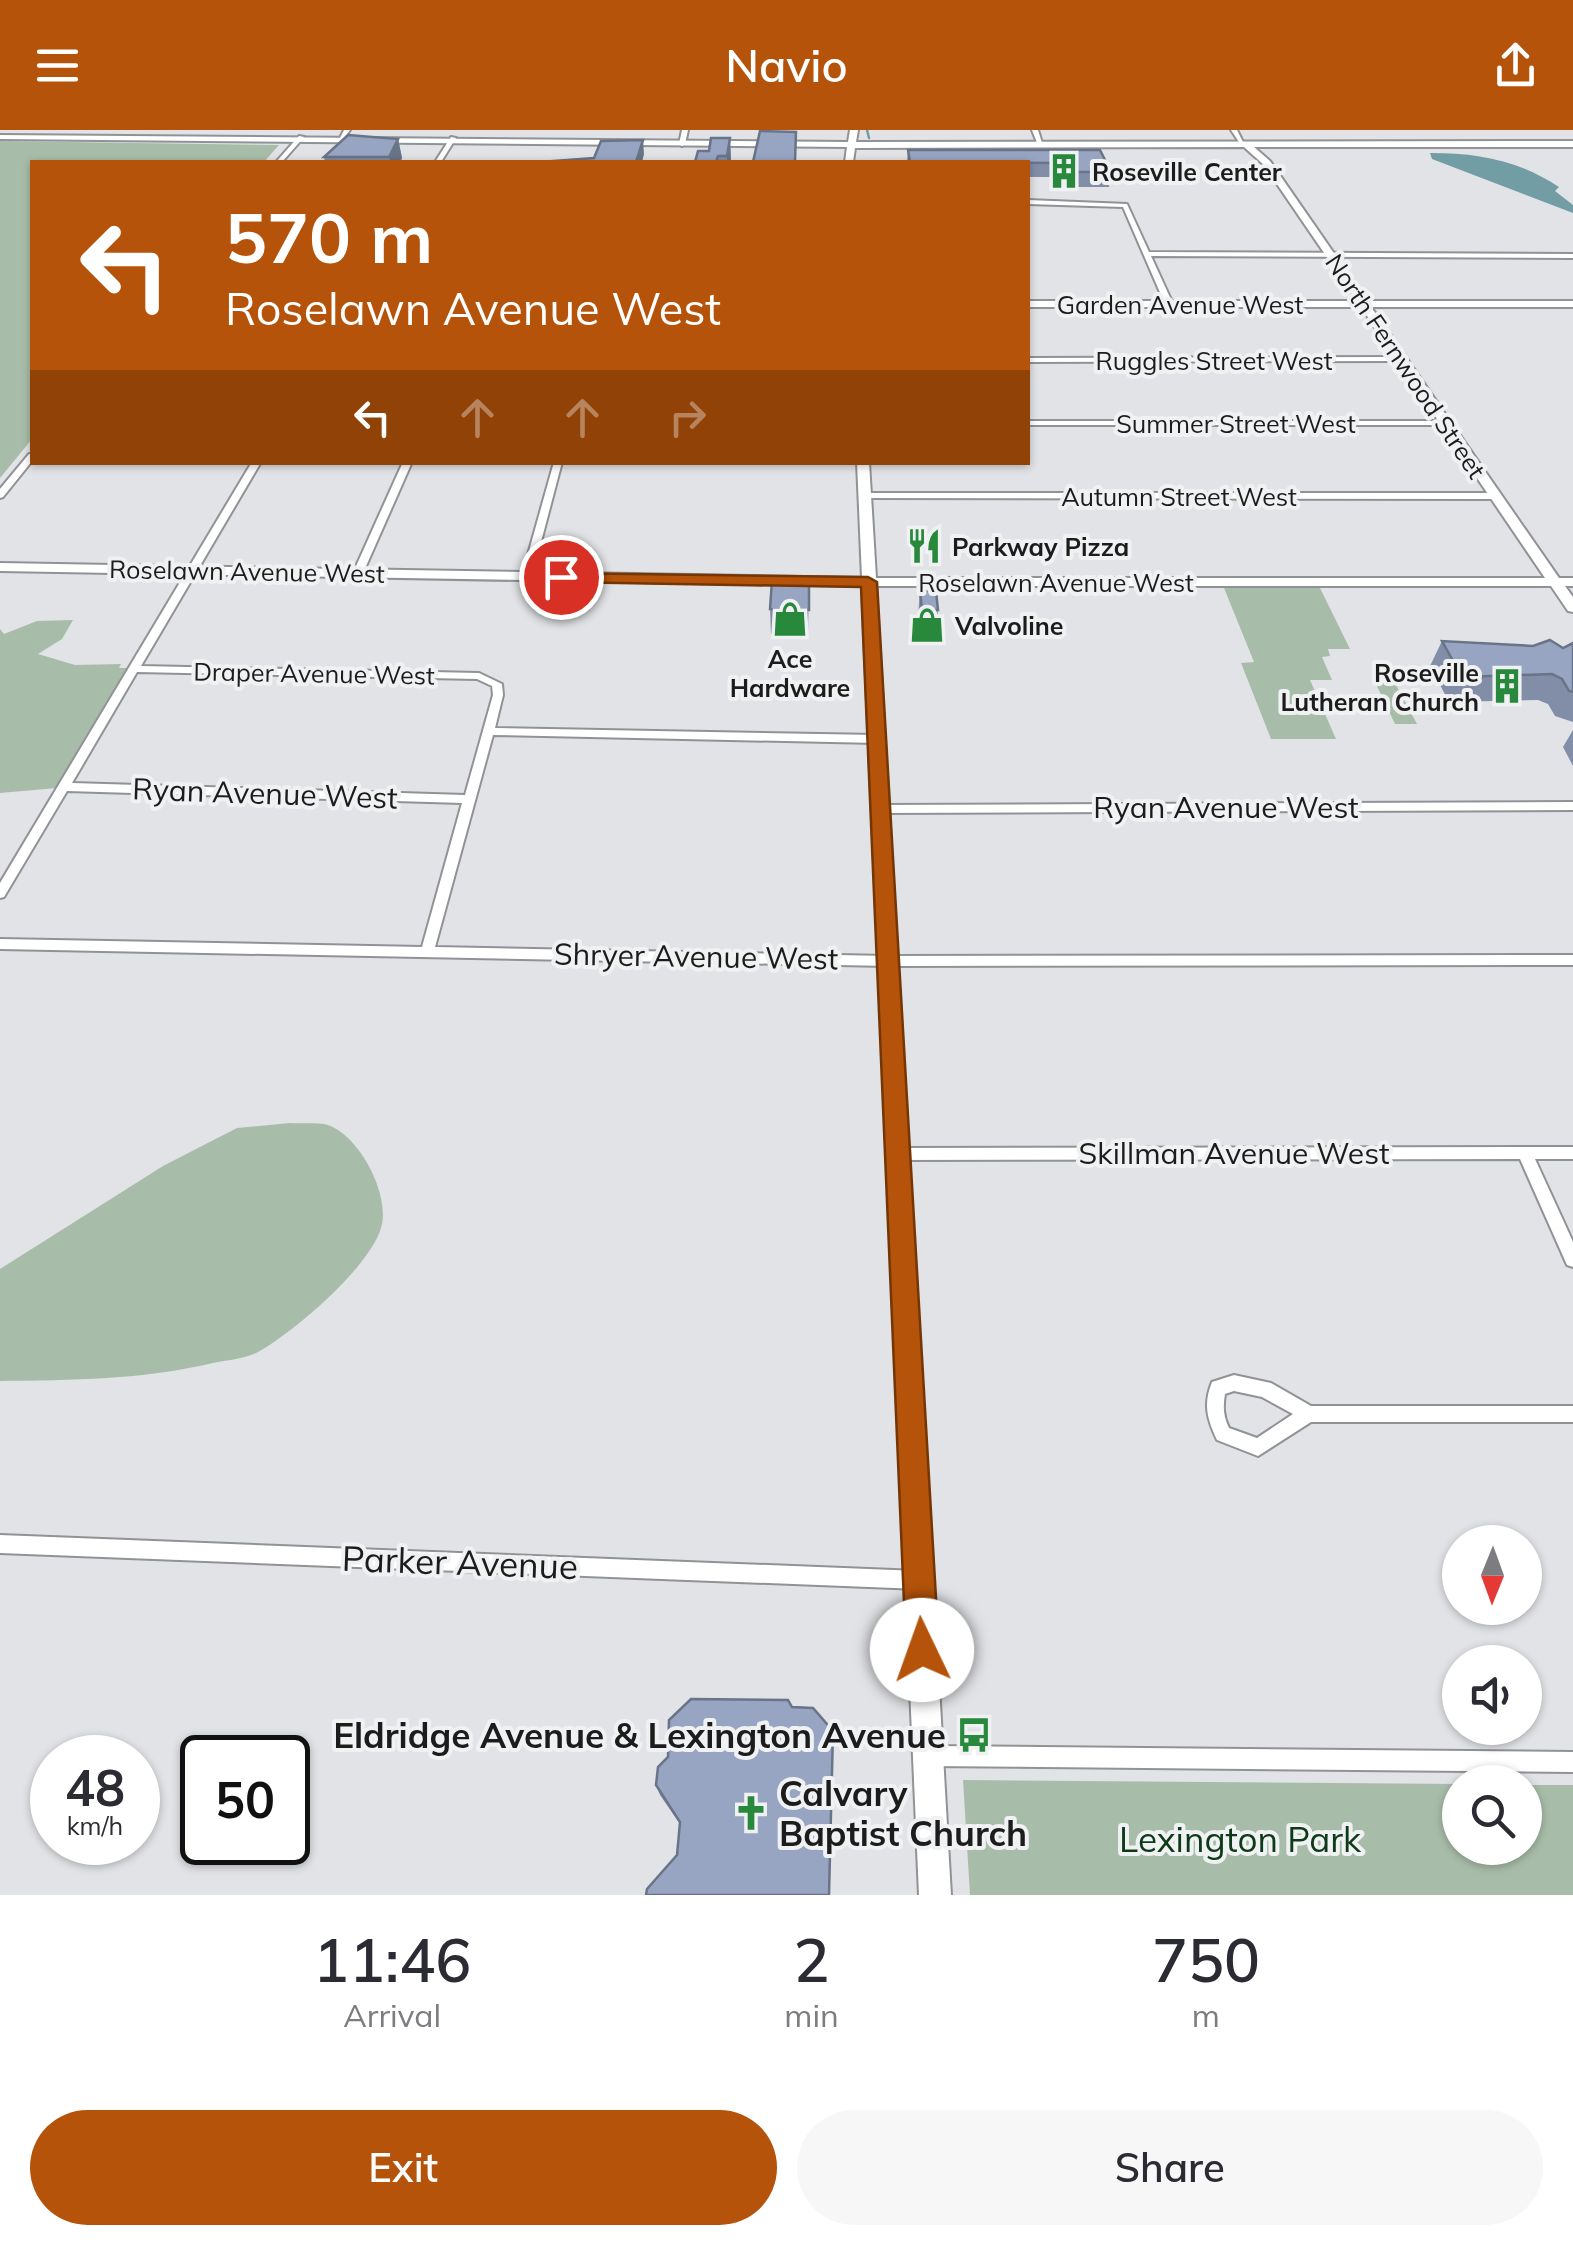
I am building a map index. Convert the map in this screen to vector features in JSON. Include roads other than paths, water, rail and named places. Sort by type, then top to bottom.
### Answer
[{"type":"main road","points":[[300,138],[345,134],[452,139]]},
{"type":"main road","points":[[0,136],[1040,143],[1573,142]]},
{"type":"main road","name":"North Fernwood Street","points":[[1244,143],[1268,163],[1573,608]]},
{"type":"main road","name":"Garden Avenue West","points":[[1030,304],[1573,304]]},
{"type":"main road","points":[[863,465],[894,1154],[935,1895]]},
{"type":"main road","name":"Roselawn Avenue West","points":[[0,567],[868,582],[1573,582]]},
{"type":"street","points":[[1035,130],[1040,143]]},
{"type":"street","name":"North Fernwood Street","points":[[1234,130],[1244,143]]},
{"type":"street","points":[[282,160],[300,138]]},
{"type":"street","points":[[439,160],[452,139]]},
{"type":"street","points":[[1030,202],[1122,204],[1169,304]]},
{"type":"street","points":[[1148,254],[1573,256]]},
{"type":"street","name":"Ruggles Street West","points":[[1030,360],[1402,359]]},
{"type":"street","name":"Summer Street West","points":[[1030,423],[1444,422]]},
{"type":"street","points":[[0,495],[30,458]]},
{"type":"street","points":[[0,894],[255,465]]},
{"type":"street","points":[[358,573],[407,465]]},
{"type":"street","points":[[527,576],[557,465]]},
{"type":"street","name":"Autumn Street West","points":[[864,496],[1495,496]]},
{"type":"street","name":"Draper Avenue West","points":[[134,669],[479,676],[493,681],[499,689],[488,732]]},
{"type":"street","points":[[428,950],[488,732],[876,739]]},
{"type":"street","name":"Ryan Avenue West","points":[[63,787],[468,799]]},
{"type":"street","name":"Ryan Avenue West","points":[[879,809],[1573,806]]},
{"type":"street","name":"Shryer Avenue West","points":[[0,944],[888,961],[1573,960]]},
{"type":"street","points":[[1525,1153],[1573,1260]]},
{"type":"street","name":"Skillman Avenue West","points":[[894,1154],[1573,1153]]},
{"type":"street","points":[[1309,1414],[1258,1447],[1223,1434],[1214,1417],[1214,1402],[1218,1388],[1248,1384],[1309,1414],[1573,1414]]},
{"type":"street","name":"Parker Avenue","points":[[0,1544],[919,1580]]},
{"type":"street","points":[[928,1756],[1573,1762]]},
{"type":"water","points":[[1430,153],[1481,157],[1528,170],[1559,187],[1555,191],[1573,205],[1573,213],[1432,159]]},
{"type":"waterway","points":[[867,130],[869,138]]},
{"type":"place","name":"Roseville Center","points":[[1064,171]]},
{"type":"place","name":"Parkway Pizza","points":[[924,546]]},
{"type":"place","name":"Ace Hardware","points":[[790,619]]},
{"type":"place","name":"Valvoline","points":[[927,625]]},
{"type":"place","name":"Roseville Lutheran Church","points":[[1507,686]]},
{"type":"place","name":"Eldridge Avenue & Lexington Avenue","points":[[974,1735]]},
{"type":"place","name":"Calvary Baptist Church","points":[[751,1813]]},
{"type":"park label","name":"Lexington Park","points":[[1240,1839]]}]
